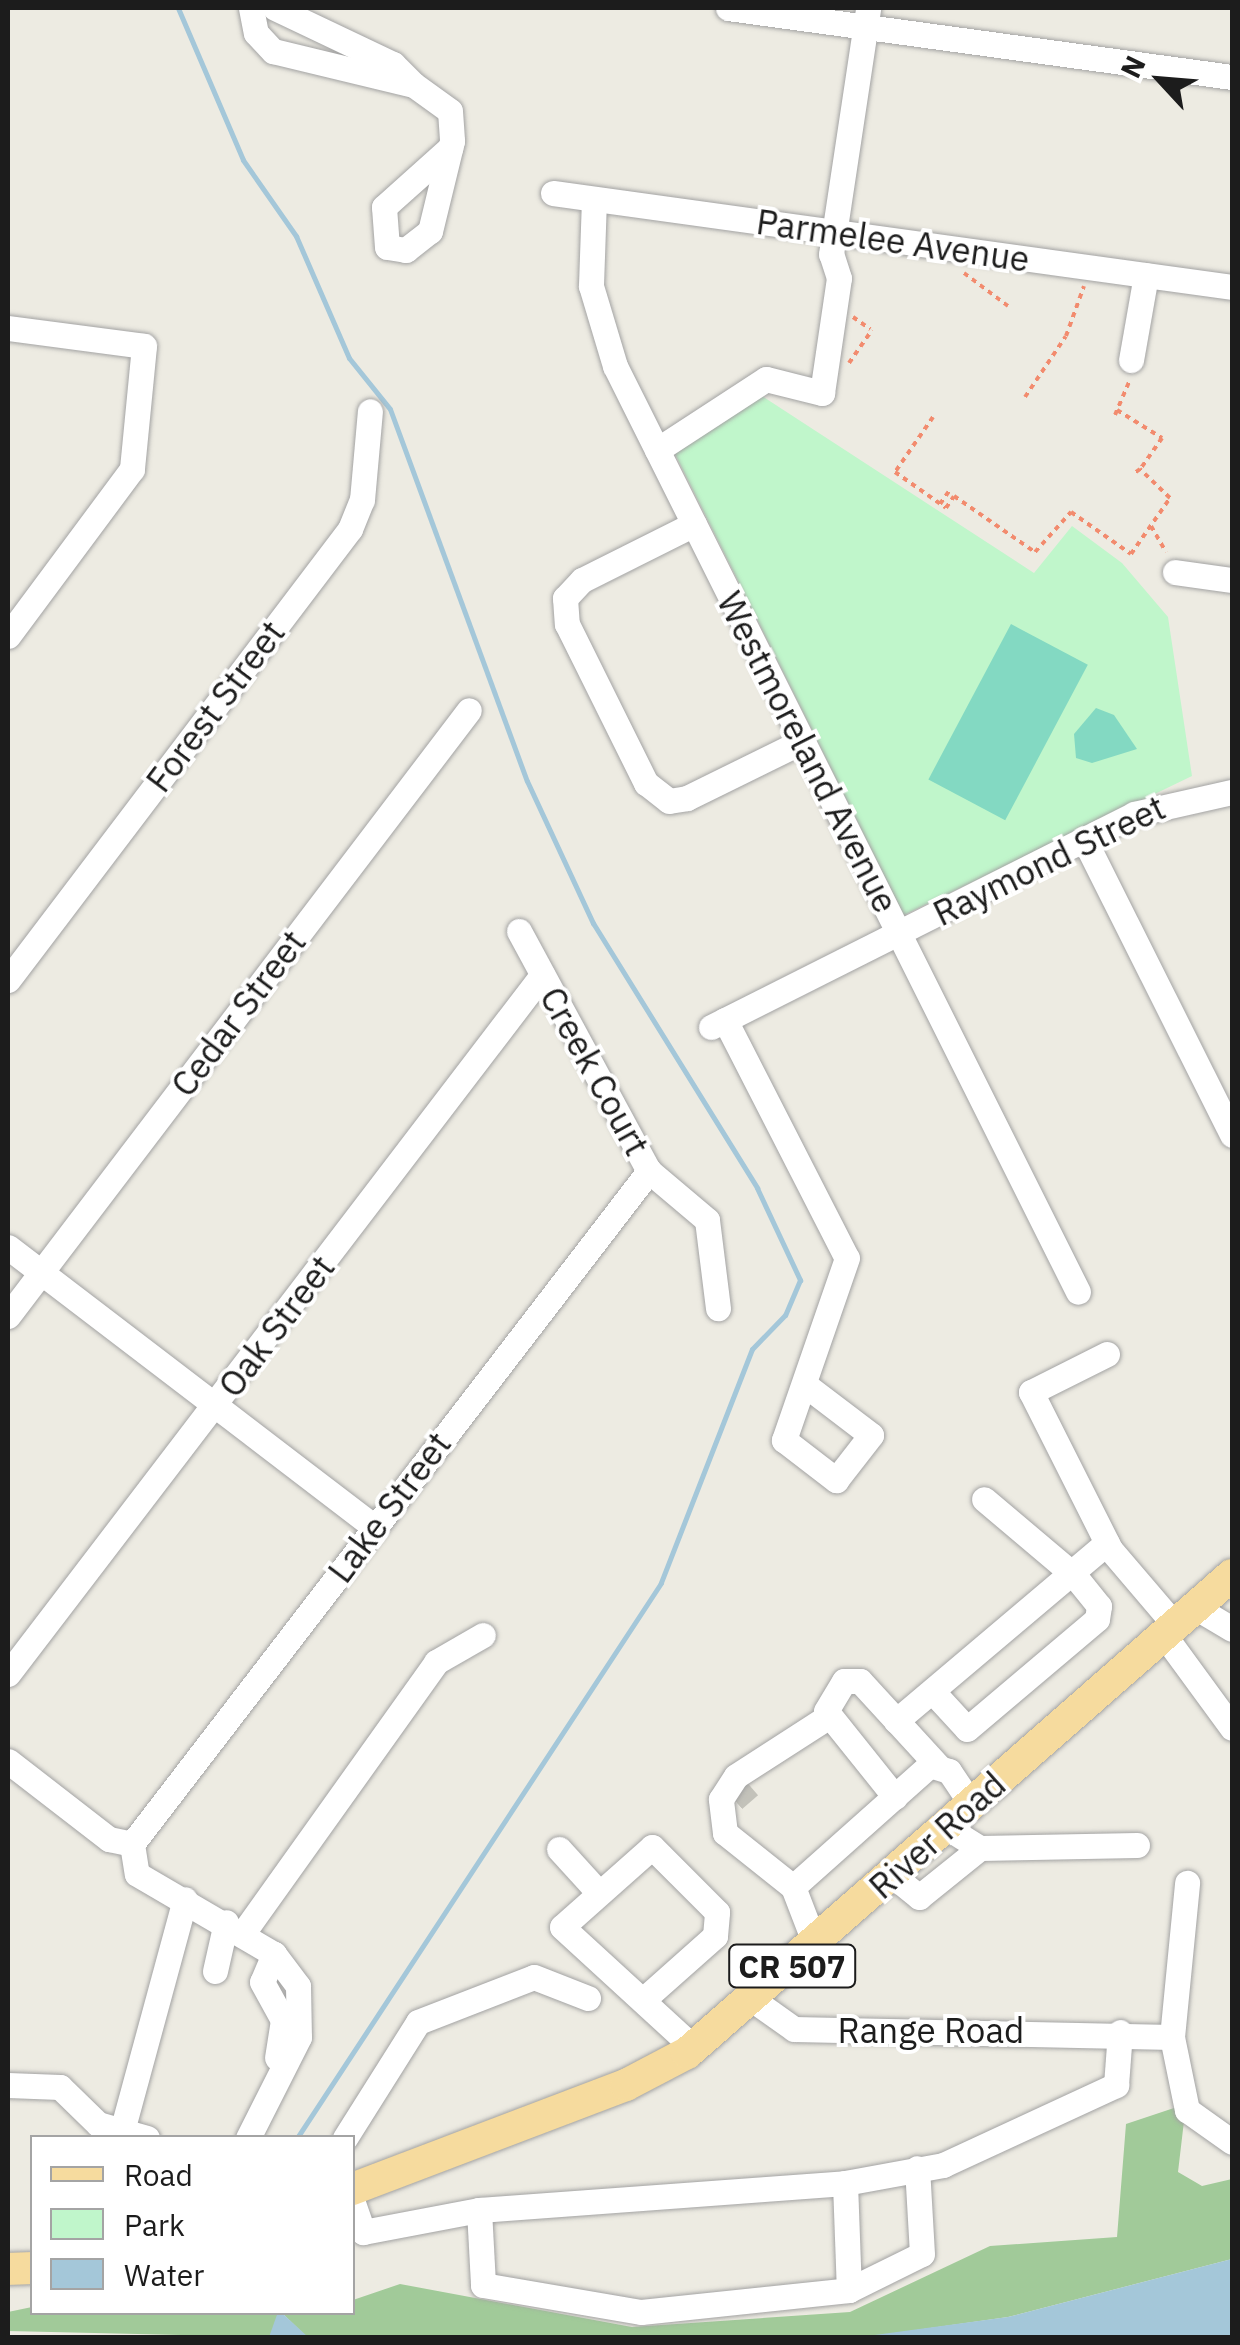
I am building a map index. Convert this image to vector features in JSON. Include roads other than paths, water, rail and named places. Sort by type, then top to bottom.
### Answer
[{"type":"main road","name":"River Road","points":[[355,2188],[626,2086],[694,2048],[1232,1575]]},
{"type":"street","points":[[251,8],[260,41],[299,58],[414,85]]},
{"type":"street","points":[[276,8],[393,64],[450,111],[450,148]]},
{"type":"street","points":[[728,8],[867,17],[1232,77]]},
{"type":"street","points":[[657,450],[766,379],[822,393],[837,232],[867,17]]},
{"type":"street","points":[[299,58],[308,25]]},
{"type":"street","name":"Parmelee Avenue","points":[[553,193],[1232,287]]},
{"type":"street","name":"Westmoreland Avenue","points":[[594,199],[595,313],[657,450],[1078,1292]]},
{"type":"street","points":[[1131,360],[1146,275]]},
{"type":"street","points":[[8,328],[144,346],[132,469],[8,636]]},
{"type":"street","name":"Forest Street","points":[[8,980],[350,528],[362,500],[370,411]]},
{"type":"street","points":[[694,524],[582,580],[564,598],[567,624],[646,783],[669,800],[688,798],[803,741]]},
{"type":"street","points":[[1171,563],[1232,580]]},
{"type":"street","name":"Cedar Street","points":[[8,1316],[469,710]]},
{"type":"street","name":"Raymond Street","points":[[804,1384],[847,1258],[717,1024],[1156,805],[1232,792]]},
{"type":"street","points":[[1084,839],[1232,1135]]},
{"type":"street","name":"Creek Court","points":[[519,931],[649,1171],[707,1220],[718,1308]]},
{"type":"street","name":"Oak Street","points":[[12,1658],[216,1406],[542,975]]},
{"type":"street","name":"Lake Street","points":[[132,1844],[649,1171]]},
{"type":"street","points":[[8,1247],[373,1526]]},
{"type":"street","points":[[1107,1354],[1031,1392],[1107,1543],[1178,1623],[1232,1728]]},
{"type":"street","points":[[804,1384],[871,1435],[836,1480],[784,1440],[804,1384]]},
{"type":"street","points":[[933,1692],[967,1729],[1097,1618],[1099,1606],[1075,1576],[984,1499]]},
{"type":"street","points":[[896,1721],[1075,1576],[1107,1543]]},
{"type":"street","points":[[1178,1623],[1232,1629]]},
{"type":"street","points":[[215,1971],[235,1927],[436,1662],[483,1636]]},
{"type":"street","points":[[895,1797],[830,1716],[832,1694],[860,1682],[972,1804]]},
{"type":"street","points":[[815,1944],[794,1888],[724,1833],[736,1776],[830,1716]]},
{"type":"street","points":[[731,1803],[793,1740]]},
{"type":"street","points":[[8,1761],[109,1839],[132,1844],[137,1874],[235,1927],[274,1954],[306,2014],[249,2135]]},
{"type":"street","points":[[794,1888],[895,1797],[937,1765]]},
{"type":"street","points":[[946,1827],[980,1848],[1136,1844]]},
{"type":"street","points":[[644,1999],[715,1936],[717,1912],[652,1847],[562,1927],[694,2048]]},
{"type":"street","points":[[892,1875],[918,1897],[980,1848]]},
{"type":"street","points":[[558,1849],[599,1893]]},
{"type":"street","points":[[1187,1883],[1172,2038],[1187,2110],[1232,2142]]},
{"type":"street","points":[[122,2131],[185,1899]]},
{"type":"street","points":[[347,2135],[418,2022],[534,1977],[588,1998]]},
{"type":"street","name":"Range Road","points":[[753,2000],[794,2029],[1120,2032],[1172,2038]]},
{"type":"street","points":[[355,2193],[363,2232],[479,2210],[845,2184],[943,2165],[1116,2084],[1120,2032]]},
{"type":"street","points":[[8,2084],[60,2088],[90,2120],[137,2135]]},
{"type":"street","points":[[479,2210],[483,2285],[640,2312],[848,2290],[922,2254],[917,2168]]},
{"type":"street","points":[[845,2184],[848,2290]]},
{"type":"water","points":[[1232,2259],[1232,2337],[860,2337],[1008,2317]]},
{"type":"water","points":[[277,2315],[284,2315],[308,2337],[269,2337]]},
{"type":"waterway","points":[[178,8],[243,160],[296,236],[349,358],[390,409],[527,781],[593,923],[757,1188],[800,1280],[785,1315],[752,1349],[661,1583],[299,2135]]},
{"type":"tunnel","points":[[734,1799],[750,1785]]}]
